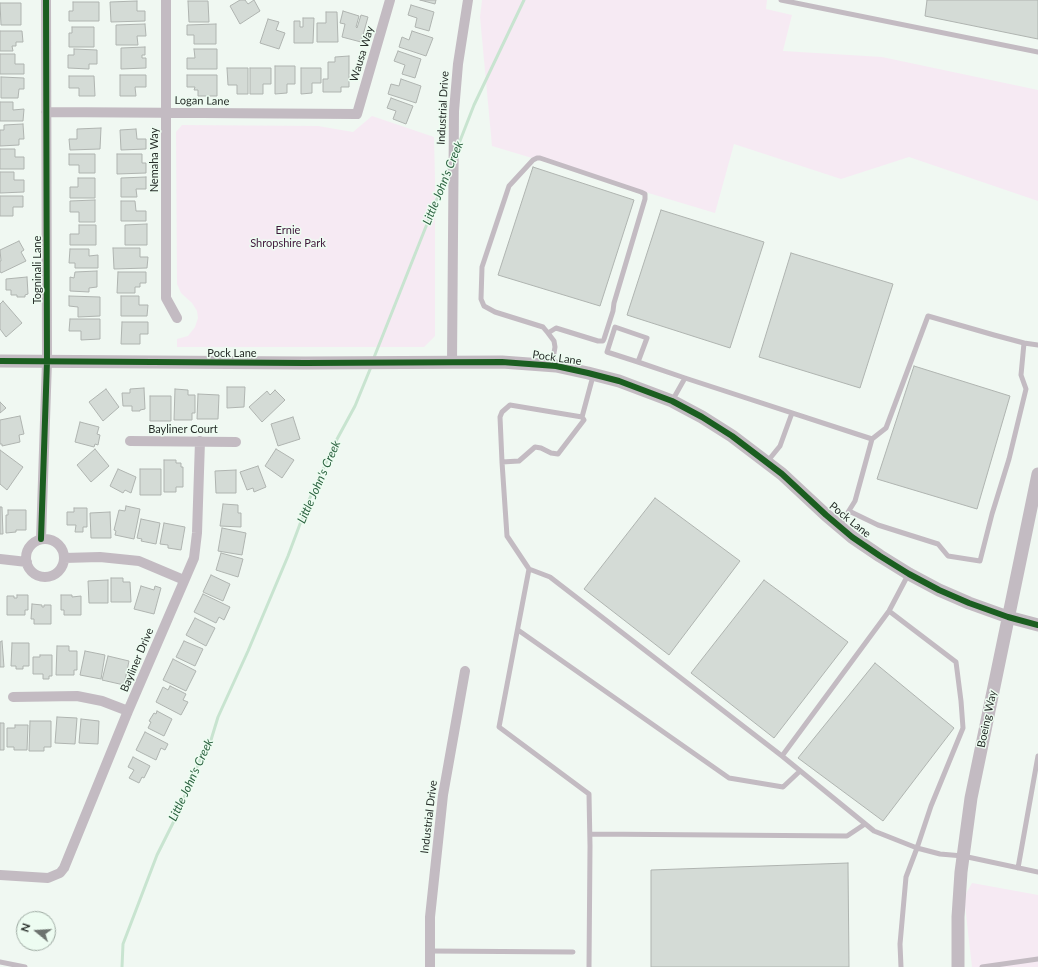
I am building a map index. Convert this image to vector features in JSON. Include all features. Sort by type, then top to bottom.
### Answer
[{"type":"street","name":"Togninali Lane","points":[[41,539],[47,361],[46,0]]},
{"type":"street","name":"Nemaha Way","points":[[166,0],[166,298],[176,318]]},
{"type":"street","name":"Wausa Way","points":[[357,114],[390,0]]},
{"type":"street","name":"Industrial Drive","points":[[452,362],[452,200],[454,111],[458,64],[468,0]]},
{"type":"street","name":"Logan Lane","points":[[46,112],[357,114]]},
{"type":"street","name":"Pock Lane","points":[[0,361],[355,363],[502,362],[552,366],[594,374],[619,381],[672,401],[702,417],[732,436],[767,462],[839,526],[880,556],[909,574],[939,590],[969,603],[1008,617],[1038,625]]},
{"type":"street","name":"Bayliner Court","points":[[130,441],[236,442]]},
{"type":"street","name":"Bayliner Drive","points":[[0,875],[48,878],[60,873],[64,868],[128,711],[194,558],[196,546],[200,441]]},
{"type":"street","name":"Boeing Way","points":[[958,967],[958,917],[963,856],[971,798],[1038,474]]},
{"type":"street","points":[[41,539],[49,539],[60,546],[64,558],[64,563],[58,572],[50,576],[41,576],[32,572],[27,562],[27,554],[32,544],[41,539]]},
{"type":"street","points":[[64,558],[100,557],[139,561],[184,580]]},
{"type":"street","points":[[0,559],[27,562]]},
{"type":"street","name":"Industrial Drive","points":[[430,967],[430,917],[443,795],[465,671]]},
{"type":"street","points":[[13,697],[82,697],[102,701],[128,711]]},
{"type":"lane","points":[[781,0],[1038,52]]},
{"type":"lane","points":[[548,333],[556,328],[598,341],[604,340],[645,199],[645,194],[540,158],[533,160],[509,186],[482,267],[481,299],[484,306],[495,312],[543,327],[554,341],[555,347],[552,366]]},
{"type":"lane","points":[[839,526],[855,501],[872,439],[886,428],[928,316],[1024,343],[1038,345]]},
{"type":"lane","points":[[638,362],[647,338],[615,327],[607,352],[872,439]]},
{"type":"lane","points":[[849,511],[878,525],[938,544],[948,556],[980,561],[992,514],[1009,459],[1026,389],[1021,375],[1024,343]]},
{"type":"lane","points":[[502,462],[519,460],[535,447],[541,448],[551,454],[558,454],[583,423],[584,420],[582,417],[594,374]]},
{"type":"lane","points":[[672,401],[685,378]]},
{"type":"lane","points":[[582,417],[510,405],[502,412],[500,417],[507,536],[529,569],[550,577],[782,756],[874,831],[917,848],[940,854],[963,856],[1038,872]]},
{"type":"lane","points":[[767,462],[780,446],[792,413]]},
{"type":"lane","points":[[529,569],[499,727],[589,794],[589,967]]},
{"type":"lane","points":[[782,756],[889,611],[909,574]]},
{"type":"lane","points":[[889,611],[956,662],[963,728],[931,806],[906,877],[900,944],[901,967]]},
{"type":"lane","points":[[518,630],[728,778],[783,787],[800,771]]},
{"type":"lane","points":[[1018,868],[1038,756]]},
{"type":"lane","points":[[590,834],[846,836],[865,824]]},
{"type":"lane","points":[[430,951],[573,952]]},
{"type":"lane","points":[[982,967],[1036,960],[1034,967]]},
{"type":"lane","points":[[1,967],[0,962],[25,967]]},
{"type":"green space","points":[[482,0],[767,0],[766,9],[792,15],[783,51],[882,57],[1038,90],[1038,201],[909,157],[841,179],[734,144],[715,213],[492,146],[480,17]]},
{"type":"green space","name":"Ernie Shropshire Park","points":[[372,116],[434,137],[435,336],[424,347],[177,347],[177,339],[188,336],[195,327],[198,318],[197,311],[192,303],[181,293],[177,284],[176,132],[182,125],[318,126],[353,132]]},
{"type":"green space","points":[[972,883],[1038,895],[1038,967],[972,967],[964,897]]},
{"type":"building","points":[[240,0],[245,0],[248,4],[254,0],[260,11],[240,24],[230,6]]},
{"type":"building","points":[[420,0],[436,0],[435,4]]},
{"type":"building","points":[[927,0],[1038,0],[1038,39],[925,16]]},
{"type":"building","points":[[137,1],[137,11],[145,11],[145,21],[111,22],[110,2]]},
{"type":"building","points":[[188,1],[208,1],[209,22],[189,22]]},
{"type":"building","points":[[73,2],[99,2],[99,21],[69,21],[69,11],[73,11]]},
{"type":"building","points":[[0,3],[21,3],[21,25],[1,25]]},
{"type":"building","points":[[411,5],[434,12],[429,31],[415,27],[417,18],[408,15]]},
{"type":"building","points":[[343,11],[359,16],[357,28],[361,15],[368,17],[361,42],[342,37],[345,24],[340,23]]},
{"type":"building","points":[[326,12],[337,12],[338,42],[317,42],[317,23],[326,23]]},
{"type":"building","points":[[303,18],[314,18],[313,43],[294,43],[294,21],[300,21],[300,27],[303,27]]},
{"type":"building","points":[[268,19],[279,22],[276,30],[285,33],[279,49],[260,43]]},
{"type":"building","points":[[145,24],[146,36],[137,36],[138,45],[116,45],[116,25]]},
{"type":"building","points":[[216,24],[216,44],[194,44],[194,35],[187,35],[187,25]]},
{"type":"building","points":[[72,27],[94,27],[94,47],[69,47],[69,33],[72,33]]},
{"type":"building","points":[[0,31],[22,31],[23,42],[16,42],[16,46],[12,46],[13,51],[0,51]]},
{"type":"building","points":[[412,31],[433,38],[426,56],[399,47],[402,37],[409,40]]},
{"type":"building","points":[[145,47],[145,55],[142,55],[142,58],[146,58],[146,68],[121,69],[121,48]]},
{"type":"building","points":[[74,49],[97,50],[97,64],[89,64],[89,69],[68,68],[68,55],[74,55]]},
{"type":"building","points":[[194,49],[217,49],[217,69],[187,69],[187,58],[195,58]]},
{"type":"building","points":[[398,51],[421,59],[415,78],[402,74],[405,65],[394,61]]},
{"type":"building","points":[[0,54],[15,54],[15,64],[24,64],[24,74],[0,74]]},
{"type":"building","points":[[349,56],[349,87],[341,87],[341,92],[323,92],[323,79],[328,79],[328,62],[335,62],[335,57]]},
{"type":"building","points":[[275,66],[295,66],[295,84],[287,84],[287,93],[275,94]]},
{"type":"building","points":[[227,68],[248,68],[248,94],[237,94],[237,85],[228,85]]},
{"type":"building","points":[[250,68],[271,68],[271,84],[263,84],[263,94],[250,94]]},
{"type":"building","points":[[301,68],[321,68],[321,83],[312,83],[312,93],[301,94]]},
{"type":"building","points":[[120,75],[146,75],[146,87],[135,87],[136,96],[120,96]]},
{"type":"building","points":[[187,75],[217,75],[217,96],[198,96],[198,90],[194,90],[195,87],[187,87]]},
{"type":"building","points":[[69,76],[94,76],[95,96],[79,96],[79,88],[69,88]]},
{"type":"building","points":[[1,77],[24,78],[24,89],[19,89],[18,98],[1,98]]},
{"type":"building","points":[[401,79],[421,86],[416,103],[388,94],[391,84],[399,86]]},
{"type":"building","points":[[391,98],[413,106],[406,124],[393,119],[396,111],[387,108]]},
{"type":"building","points":[[0,102],[13,102],[13,110],[24,109],[23,121],[0,121]]},
{"type":"building","points":[[23,124],[24,139],[19,139],[19,145],[0,146],[0,130],[4,130],[4,125]]},
{"type":"building","points":[[101,128],[100,149],[70,150],[69,139],[77,139],[77,129]]},
{"type":"building","points":[[136,129],[137,139],[146,139],[146,149],[121,150],[120,130]]},
{"type":"building","points":[[0,149],[15,149],[15,157],[24,157],[24,169],[0,169]]},
{"type":"building","points":[[69,154],[95,154],[95,173],[79,173],[79,165],[69,165]]},
{"type":"building","points":[[117,154],[142,154],[142,163],[146,163],[146,173],[117,174]]},
{"type":"building","points":[[533,167],[634,200],[600,306],[498,275]]},
{"type":"building","points":[[0,172],[14,172],[14,180],[24,180],[24,192],[0,193]]},
{"type":"building","points":[[146,177],[146,189],[136,189],[137,197],[121,197],[121,178]]},
{"type":"building","points":[[78,178],[95,178],[95,198],[70,198],[70,187],[78,187]]},
{"type":"building","points":[[0,196],[23,196],[23,207],[13,207],[13,216],[0,216]]},
{"type":"building","points":[[95,200],[95,222],[79,222],[79,212],[70,212],[70,201]]},
{"type":"building","points":[[121,201],[135,201],[136,211],[146,211],[146,221],[121,221]]},
{"type":"building","points":[[661,210],[764,242],[730,348],[627,315]]},
{"type":"building","points":[[147,224],[147,245],[125,245],[125,225]]},
{"type":"building","points":[[79,225],[96,225],[96,245],[70,245],[70,234],[79,234]]},
{"type":"building","points":[[19,241],[24,250],[21,252],[26,261],[1,273],[0,250]]},
{"type":"building","points":[[113,248],[140,248],[140,257],[148,257],[147,268],[114,269]]},
{"type":"building","points":[[70,249],[89,249],[89,256],[98,255],[98,268],[75,268],[75,263],[69,263]]},
{"type":"building","points":[[791,253],[893,284],[860,388],[759,357]]},
{"type":"building","points":[[97,271],[97,287],[89,288],[89,292],[70,291],[70,277],[74,278],[75,272]]},
{"type":"building","points":[[118,272],[146,272],[146,283],[140,283],[140,287],[135,287],[135,293],[117,293]]},
{"type":"building","points":[[27,277],[28,294],[25,295],[25,297],[11,295],[11,290],[6,290],[6,279]]},
{"type":"building","points":[[69,296],[100,297],[100,316],[78,317],[78,307],[69,306]]},
{"type":"building","points":[[121,296],[139,296],[139,305],[148,305],[147,316],[121,316]]},
{"type":"building","points":[[3,301],[22,323],[6,337],[0,329],[0,304]]},
{"type":"building","points":[[70,319],[100,319],[100,339],[81,340],[81,331],[69,331]]},
{"type":"building","points":[[122,322],[148,322],[148,334],[140,334],[140,344],[121,344]]},
{"type":"building","points":[[914,366],[1010,396],[977,509],[877,479]]},
{"type":"building","points":[[227,387],[245,387],[244,407],[227,408]]},
{"type":"building","points":[[144,388],[145,409],[140,411],[132,411],[132,406],[123,406],[122,393],[130,393],[130,389]]},
{"type":"building","points":[[106,389],[119,407],[103,421],[89,402]]},
{"type":"building","points":[[175,389],[188,390],[188,395],[195,395],[195,413],[192,413],[192,420],[174,420]]},
{"type":"building","points":[[275,390],[285,400],[262,422],[249,407],[267,391],[270,395]]},
{"type":"building","points":[[198,394],[219,395],[218,419],[197,419]]},
{"type":"building","points":[[150,396],[171,396],[171,421],[150,421]]},
{"type":"building","points":[[0,402],[6,408],[0,413]]},
{"type":"building","points":[[20,416],[24,434],[19,435],[20,442],[2,446],[2,444],[0,444],[0,420]]},
{"type":"building","points":[[293,417],[300,439],[278,446],[271,424]]},
{"type":"building","points":[[80,422],[99,427],[97,434],[100,435],[98,445],[95,444],[94,447],[75,442]]},
{"type":"building","points":[[95,449],[109,466],[91,482],[77,465]]},
{"type":"building","points":[[276,449],[294,460],[282,478],[265,466]]},
{"type":"building","points":[[0,450],[23,467],[7,490],[0,484]]},
{"type":"building","points":[[164,460],[176,460],[176,463],[181,463],[181,467],[183,467],[183,487],[176,487],[176,492],[164,492]]},
{"type":"building","points":[[258,466],[266,487],[254,492],[253,488],[247,490],[240,472]]},
{"type":"building","points":[[118,469],[136,477],[131,493],[125,490],[123,493],[110,486]]},
{"type":"building","points":[[140,469],[161,469],[161,495],[140,495]]},
{"type":"building","points":[[236,470],[236,493],[216,493],[215,471]]},
{"type":"building","points":[[655,498],[740,561],[669,655],[584,589]]},
{"type":"building","points":[[223,504],[238,505],[238,513],[241,513],[241,527],[220,526]]},
{"type":"building","points":[[126,506],[140,509],[134,539],[115,535],[116,531],[114,530],[119,510],[125,511]]},
{"type":"building","points":[[0,507],[2,507],[3,534],[0,534]]},
{"type":"building","points":[[74,508],[87,508],[87,527],[83,527],[83,532],[75,532],[76,525],[67,525],[67,512],[74,512]]},
{"type":"building","points":[[8,510],[26,510],[26,530],[16,530],[16,532],[6,533],[6,515],[8,515]]},
{"type":"building","points":[[110,512],[111,538],[91,538],[90,513]]},
{"type":"building","points":[[141,519],[160,523],[156,544],[141,541],[142,539],[137,538]]},
{"type":"building","points":[[164,523],[185,527],[181,550],[168,548],[168,545],[160,544]]},
{"type":"building","points":[[222,528],[246,533],[242,555],[218,551]]},
{"type":"building","points":[[221,553],[243,559],[238,577],[216,570]]},
{"type":"building","points":[[211,575],[230,584],[223,601],[203,592]]},
{"type":"building","points":[[111,578],[123,578],[123,582],[130,582],[131,602],[111,602]]},
{"type":"building","points":[[108,580],[108,603],[89,603],[88,581]]},
{"type":"building","points":[[764,580],[848,642],[774,738],[691,673]]},
{"type":"building","points":[[141,586],[154,590],[155,586],[161,588],[154,614],[134,609]]},
{"type":"building","points":[[203,594],[230,607],[224,620],[219,617],[216,623],[194,612]]},
{"type":"building","points":[[17,595],[28,595],[28,610],[25,610],[25,615],[7,615],[7,596],[14,596],[14,598],[17,598]]},
{"type":"building","points":[[61,595],[72,595],[72,597],[81,596],[81,615],[64,615],[64,610],[61,610]]},
{"type":"building","points":[[32,604],[42,605],[42,607],[44,607],[44,605],[51,605],[51,624],[34,624],[34,619],[31,619]]},
{"type":"building","points":[[195,618],[215,628],[206,646],[186,635]]},
{"type":"building","points":[[2,641],[4,667],[0,667],[0,642]]},
{"type":"building","points":[[184,641],[203,649],[195,666],[176,657]]},
{"type":"building","points":[[12,643],[29,643],[29,666],[23,666],[23,669],[16,669],[16,666],[11,666]]},
{"type":"building","points":[[57,646],[69,646],[69,651],[77,651],[77,670],[74,670],[74,675],[56,675]]},
{"type":"building","points":[[85,651],[105,655],[101,679],[80,675]]},
{"type":"building","points":[[40,655],[52,655],[52,676],[49,676],[49,679],[43,679],[43,674],[33,674],[33,657],[40,657]]},
{"type":"building","points":[[108,656],[129,661],[124,685],[102,680]]},
{"type":"building","points":[[173,659],[196,671],[186,691],[163,680]]},
{"type":"building","points":[[875,663],[954,728],[883,821],[798,758]]},
{"type":"building","points":[[170,686],[186,694],[183,700],[188,702],[181,715],[156,702],[163,687],[168,690]]},
{"type":"building","points":[[157,711],[172,719],[164,736],[148,728],[151,722],[149,721]]},
{"type":"building","points":[[57,717],[77,718],[75,744],[55,743]]},
{"type":"building","points":[[81,719],[99,721],[98,744],[79,743]]},
{"type":"building","points":[[30,721],[51,721],[51,747],[44,747],[44,751],[29,751]]},
{"type":"building","points":[[0,723],[4,723],[4,750],[0,750]]},
{"type":"building","points":[[15,725],[28,725],[27,750],[14,750],[14,747],[7,747],[7,728],[15,728]]},
{"type":"building","points":[[145,732],[168,744],[165,750],[161,748],[156,760],[136,750]]},
{"type":"building","points":[[133,757],[150,766],[144,778],[142,777],[139,783],[129,778],[134,770],[128,767]]},
{"type":"building","points":[[848,863],[849,967],[651,967],[651,870]]},
{"type":"waterway","name":"Little John's Creek","points":[[458,146],[474,105],[524,0]]},
{"type":"waterway","name":"Little John's Creek","points":[[373,360],[450,166]]},
{"type":"waterway","name":"Little John's Creek","points":[[122,967],[123,944],[157,855],[174,821],[200,760],[211,740],[218,717],[288,556],[309,500],[336,441],[355,406],[371,367]]},
{"type":"cycle path","points":[[41,539],[47,361],[46,0]]},
{"type":"cycle path","points":[[0,361],[305,363],[502,362],[556,366],[588,373],[619,381],[672,401],[702,417],[732,436],[782,474],[852,537],[909,574],[939,590],[969,603],[1008,617],[1038,625]]}]
